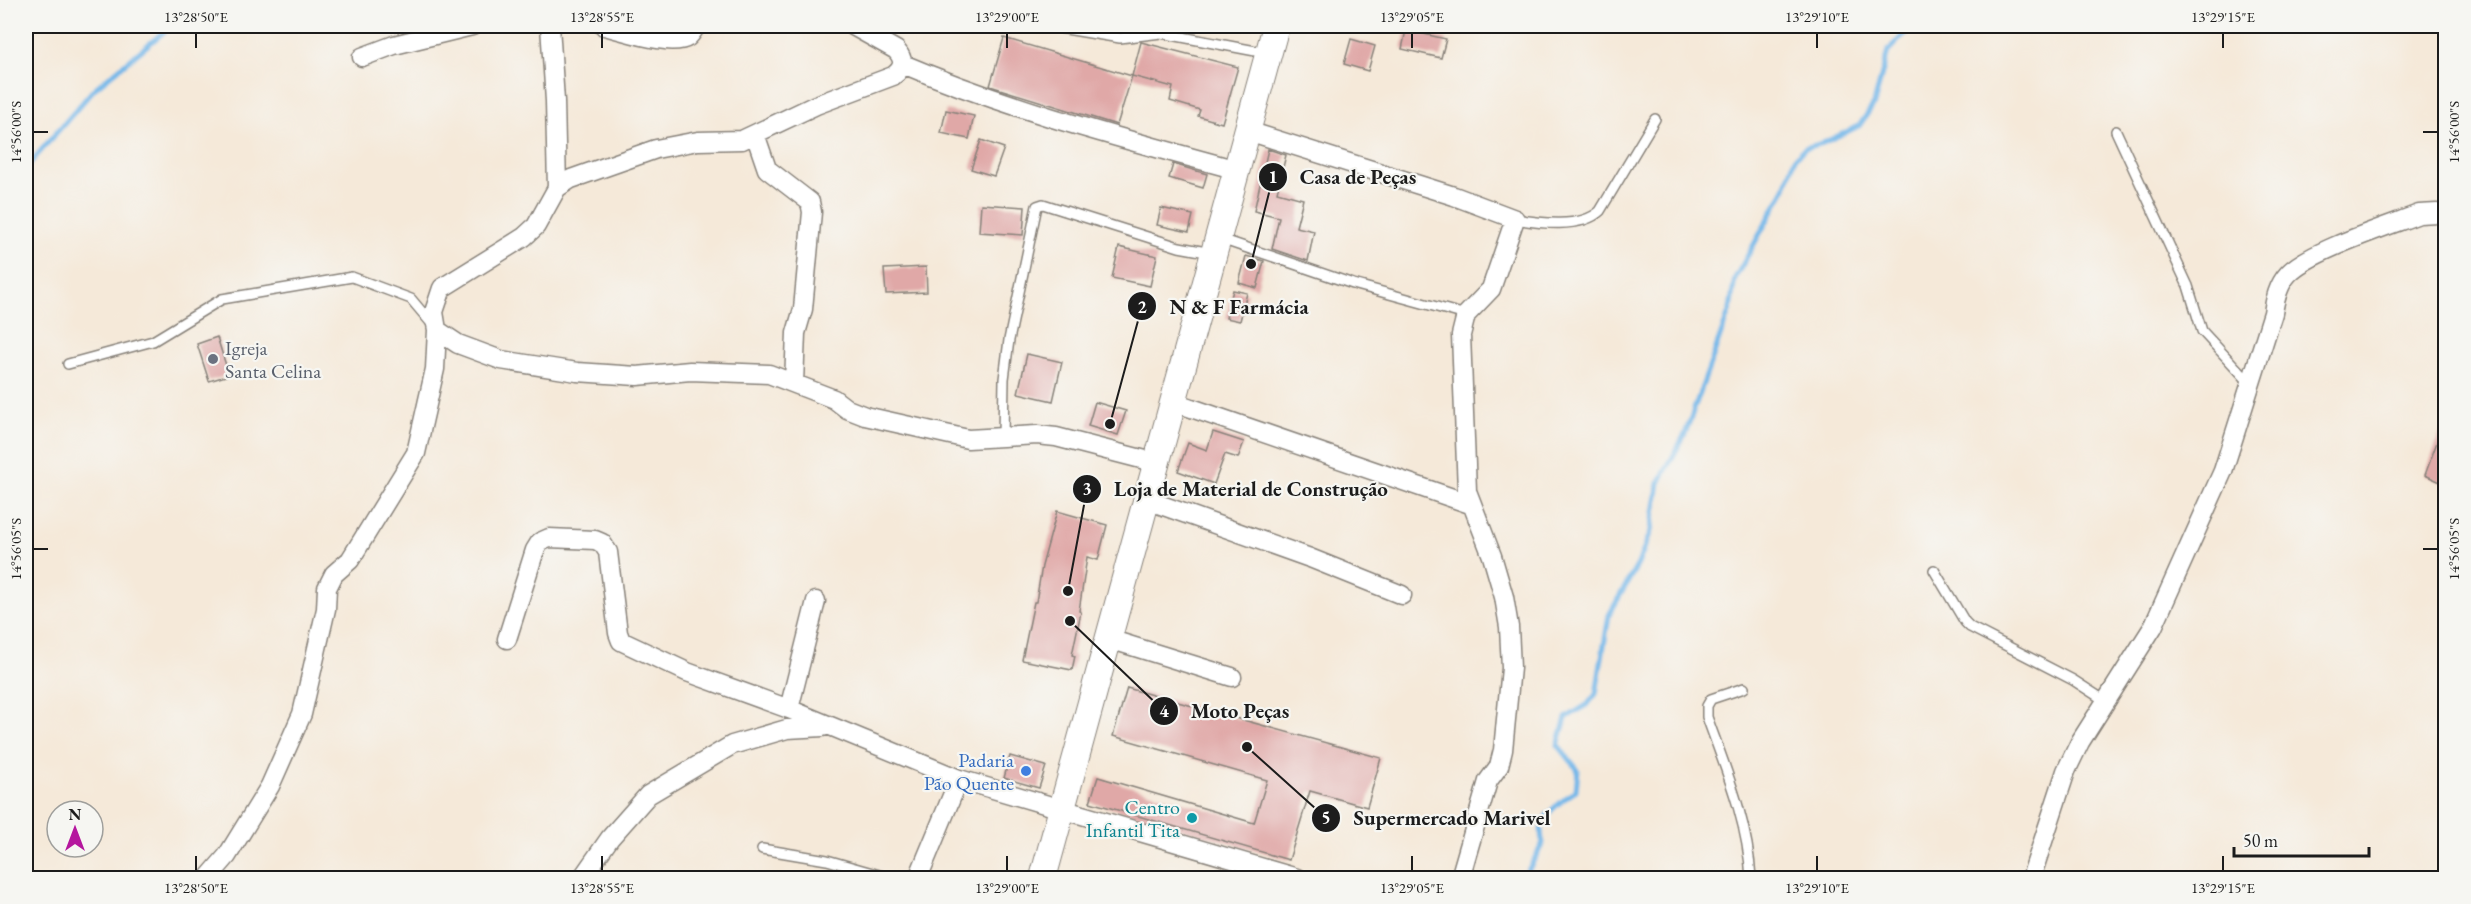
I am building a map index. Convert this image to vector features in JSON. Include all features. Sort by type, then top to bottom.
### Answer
[{"type":"main road","points":[[1043,879],[1276,26]]},
{"type":"street","points":[[362,57],[394,45],[472,26]]},
{"type":"street","points":[[550,26],[555,100],[557,188]]},
{"type":"street","points":[[604,26],[663,40],[679,41],[689,37],[696,26]]},
{"type":"street","points":[[208,879],[226,856],[270,786],[302,714],[326,609],[327,588],[334,574],[350,560],[416,453],[435,369],[437,330],[434,312],[442,288],[524,237],[536,226],[557,188],[571,179],[656,149],[698,141],[742,140],[816,105],[893,76],[900,71],[903,64],[902,56],[896,50],[854,26]]},
{"type":"street","points":[[903,64],[966,90],[1036,113],[1237,170]]},
{"type":"street","points":[[1248,130],[1454,196],[1515,219],[1491,289],[1466,315],[1461,335],[1467,491],[1470,504],[1492,556],[1504,597],[1509,627],[1511,668],[1503,750],[1499,766],[1488,781],[1460,879]]},
{"type":"street","points":[[755,134],[767,169],[810,202],[812,212],[803,309],[796,333],[794,383]]},
{"type":"street","points":[[2031,879],[2066,771],[2080,742],[2153,627],[2223,471],[2273,313],[2276,294],[2287,274],[2307,259],[2419,214],[2437,213],[2445,216]]},
{"type":"street","points":[[437,330],[458,344],[501,360],[577,372],[637,376],[690,371],[769,374],[834,399],[847,409],[865,416],[968,439],[1037,435],[1056,437],[1157,463]]},
{"type":"street","points":[[1174,402],[1470,504]]},
{"type":"street","points":[[1147,500],[1310,558],[1402,595]]},
{"type":"street","points":[[507,639],[535,550],[540,542],[549,538],[595,540],[602,543],[608,552],[618,633],[621,641],[687,672],[789,709],[959,779],[1298,879]]},
{"type":"street","points":[[789,709],[816,601]]},
{"type":"street","points":[[1109,639],[1232,677]]},
{"type":"street","points":[[584,878],[610,838],[648,795],[732,745],[787,729],[827,726]]},
{"type":"street","points":[[918,879],[959,779]]},
{"type":"lane","points":[[1048,26],[1120,38],[1161,33],[1269,53]]},
{"type":"lane","points":[[1515,219],[1531,222],[1568,222],[1593,218],[1600,211],[1655,119]]},
{"type":"lane","points":[[2116,131],[2188,286],[2202,331],[2251,384]]},
{"type":"lane","points":[[1003,437],[1004,379],[1009,340],[1037,206],[1043,204],[1179,247],[1216,246],[1466,315]]},
{"type":"lane","points":[[68,364],[153,341],[222,299],[352,277],[411,299],[437,330]]},
{"type":"lane","points":[[1934,570],[1965,622],[1971,627],[2073,680],[2107,702]]},
{"type":"lane","points":[[1744,688],[1711,699],[1707,706],[1707,717],[1741,812],[1750,859],[1751,879]]},
{"type":"lane","points":[[762,849],[827,860],[890,879]]},
{"type":"building","points":[[1406,30],[1446,39],[1441,58],[1402,49]]},
{"type":"building","points":[[1004,38],[1132,76],[1117,125],[990,86]]},
{"type":"building","points":[[1351,39],[1375,46],[1368,71],[1344,64]]},
{"type":"building","points":[[1141,42],[1238,67],[1222,123],[1198,116],[1200,110],[1170,101],[1173,87],[1132,76]]},
{"type":"building","points":[[946,110],[974,116],[969,139],[941,133]]},
{"type":"building","points":[[981,140],[1004,148],[994,176],[971,169]]},
{"type":"building","points":[[1268,149],[1286,155],[1277,192],[1303,199],[1296,227],[1314,231],[1308,261],[1272,249],[1279,217],[1254,211]]},
{"type":"building","points":[[1173,164],[1207,174],[1203,188],[1169,178]]},
{"type":"building","points":[[981,204],[1025,207],[1023,235],[979,232]]},
{"type":"building","points":[[1161,208],[1193,215],[1189,232],[1157,225]]},
{"type":"building","points":[[1119,247],[1157,256],[1150,286],[1112,278]]},
{"type":"building","points":[[1246,256],[1264,261],[1257,288],[1239,283]]},
{"type":"building","points":[[926,267],[927,292],[886,294],[884,269]]},
{"type":"building","points":[[1233,290],[1247,293],[1240,321],[1226,318]]},
{"type":"building","name":"Igreja Santa Celina","points":[[217,337],[229,375],[209,381],[197,344]]},
{"type":"building","points":[[1027,354],[1062,362],[1053,401],[1018,393]]},
{"type":"building","points":[[1095,402],[1126,411],[1118,435],[1088,426]]},
{"type":"building","points":[[2445,424],[2445,484],[2425,475]]},
{"type":"building","points":[[1213,432],[1244,442],[1238,458],[1225,454],[1214,484],[1178,471],[1188,443],[1207,450]]},
{"type":"building","points":[[1057,511],[1107,525],[1098,560],[1087,557],[1079,611],[1081,612],[1072,655],[1075,656],[1072,670],[1022,660],[1042,566]]},
{"type":"building","points":[[1127,688],[1381,758],[1367,807],[1310,791],[1289,860],[1090,802],[1098,777],[1254,823],[1267,780],[1113,736]]},
{"type":"building","points":[[1010,756],[1046,766],[1039,788],[1004,778]]},
{"type":"waterway","points":[[26,168],[94,89],[171,26]]},
{"type":"waterway","points":[[1524,878],[1543,843],[1542,826],[1549,812],[1576,790],[1578,770],[1558,745],[1566,718],[1588,704],[1596,694],[1609,615],[1638,564],[1651,531],[1659,483],[1685,434],[1730,309],[1735,278],[1784,191],[1795,158],[1805,148],[1823,143],[1859,126],[1874,104],[1888,51],[1912,26]]},
{"type":"place","name":"Casa de Peças","points":[[1251,264]]},
{"type":"place","name":"Igreja Santa Celina","points":[[213,359]]},
{"type":"place","name":"N & F Farmácia","points":[[1110,424]]},
{"type":"place","name":"Loja de Material de Construção","points":[[1068,591]]},
{"type":"place","name":"Moto Peças","points":[[1070,621]]},
{"type":"place","name":"Supermercado Marivel","points":[[1247,747]]},
{"type":"place","name":"Padaria Pão Quente","points":[[1026,771]]},
{"type":"place","name":"Centro Infantil Tita","points":[[1192,818]]}]
